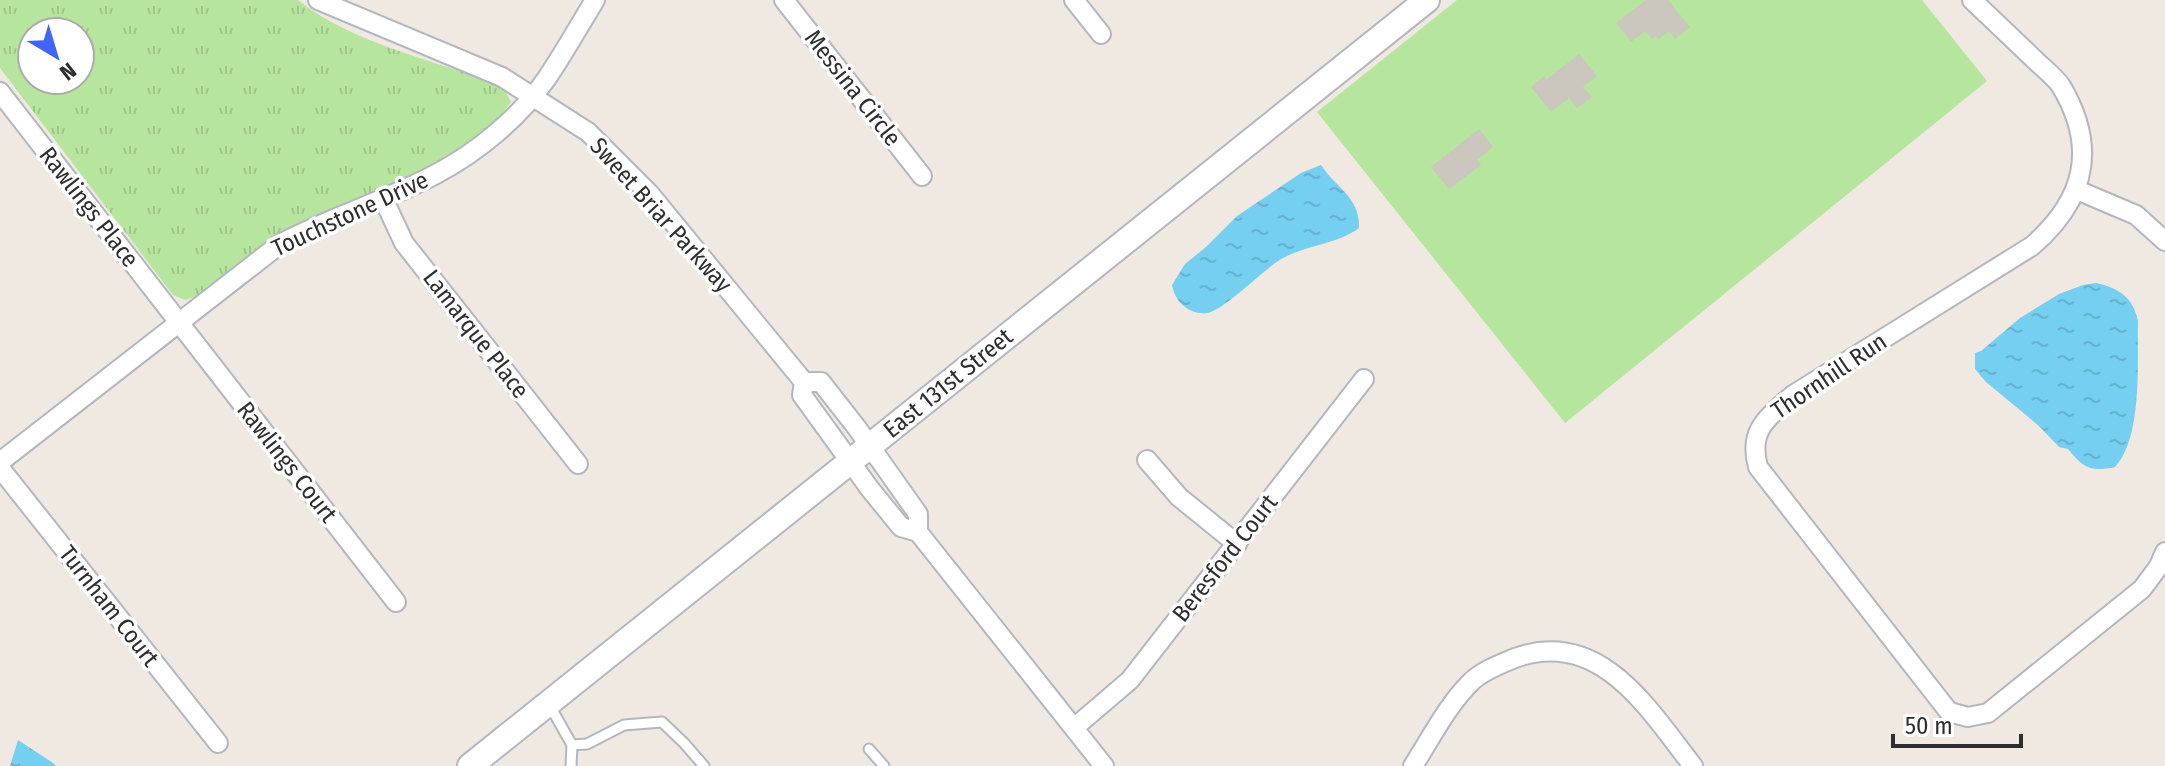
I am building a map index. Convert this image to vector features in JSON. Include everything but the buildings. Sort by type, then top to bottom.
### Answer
[{"type":"street","name":"Sweet Briar Parkway","points":[[318,0],[502,77],[588,132],[621,163],[804,382],[802,395],[860,454],[901,527],[918,532],[1104,766]]},
{"type":"street","name":"Touchstone Drive","points":[[0,465],[280,244],[437,174],[470,153],[503,126],[533,95],[595,0]]},
{"type":"street","name":"Messina Circle","points":[[784,0],[922,176]]},
{"type":"street","points":[[1074,0],[1101,34]]},
{"type":"street","name":"East 131st Street","points":[[470,766],[1427,0]]},
{"type":"street","points":[[1972,0],[2060,84],[2080,130],[2081,162],[2077,190],[2136,215],[2165,241]]},
{"type":"street","name":"Rawlings Place","points":[[0,92],[179,322]]},
{"type":"street","name":"Thornhill Run","points":[[2077,190],[2051,230],[2032,246],[1793,395],[1763,422],[1753,449],[1758,467],[1949,712],[1968,717],[1988,713],[2142,589],[2165,552]]},
{"type":"street","name":"Lamarque Place","points":[[383,198],[404,243],[578,464]]},
{"type":"street","name":"Rawlings Court","points":[[179,322],[396,602]]},
{"type":"street","name":"Beresford Court","points":[[1075,727],[1130,680],[1364,379]]},
{"type":"street","points":[[1147,460],[1179,497],[1237,544]]},
{"type":"street","name":"Turnham Court","points":[[0,465],[218,743]]},
{"type":"street","points":[[1413,766],[1459,695],[1474,679],[1499,664],[1546,651],[1573,654],[1607,668],[1631,687],[1693,766]]},
{"type":"lane","points":[[549,703],[572,745],[571,766]]},
{"type":"lane","points":[[572,745],[587,744],[624,725],[662,722],[704,766]]},
{"type":"lane","points":[[869,749],[884,766]]},
{"type":"green space","points":[[0,0],[298,0],[319,15],[367,39],[495,83],[504,89],[511,102],[492,127],[416,175],[358,197],[256,250],[197,296],[185,300],[173,295],[21,96],[96,96],[96,16],[16,16],[16,89],[0,68]]},
{"type":"green space","points":[[1457,0],[1922,0],[1987,81],[1565,423],[1317,112]]},
{"type":"water","points":[[1321,165],[1356,208],[1359,228],[1278,261],[1213,311],[1194,312],[1184,306],[1176,297],[1172,285],[1185,264],[1237,216],[1301,173]]},
{"type":"water","points":[[2096,283],[2124,295],[2133,306],[2138,321],[2137,398],[2130,437],[2115,467],[2100,469],[2084,465],[2068,449],[2059,447],[1975,369],[1975,353],[2020,318],[2059,294]]},
{"type":"water","points":[[18,740],[53,763],[56,766],[10,766]]}]
